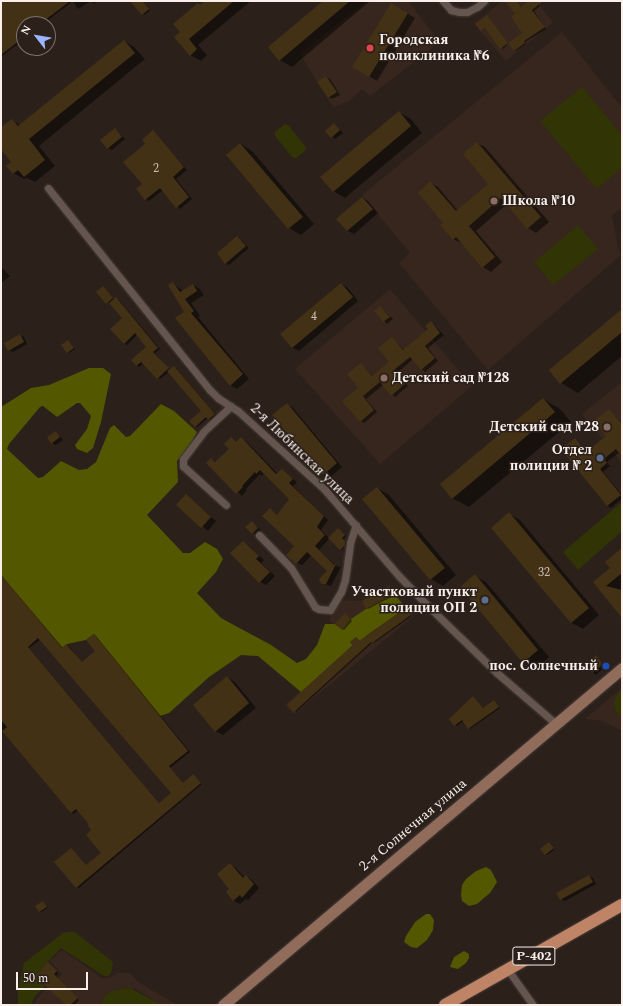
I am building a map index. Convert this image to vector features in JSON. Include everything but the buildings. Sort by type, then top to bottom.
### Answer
[{"type":"main road","name":"2-я Солнечная улица","points":[[223,1005],[622,668]]},
{"type":"main road","name":"Р-402","points":[[445,1005],[622,905]]},
{"type":"street","points":[[443,1],[451,10],[463,12],[477,7],[484,1]]},
{"type":"street","name":"2-я Любинская улица","points":[[48,188],[210,390],[231,406],[325,490],[399,576],[429,608],[497,673],[556,724]]},
{"type":"street","points":[[226,505],[182,466],[183,459],[187,451],[203,432],[231,406]]},
{"type":"street","points":[[259,535],[291,568],[315,607],[330,610],[341,592],[345,580],[350,543],[356,525]]},
{"type":"street","points":[[508,970],[533,1005]]},
{"type":"shaded area","name":"Городская поликлиника №6","points":[[366,1],[408,1],[440,42],[370,96],[362,89],[348,102],[333,107],[300,54]]},
{"type":"shaded area","points":[[502,1],[536,1],[553,22],[506,61],[474,24]]},
{"type":"shaded area","name":"Школа №10","points":[[562,32],[622,108],[622,207],[612,216],[620,256],[488,370],[399,263],[410,253],[362,195]]},
{"type":"shaded area","name":"Детский сад №128","points":[[390,289],[472,386],[380,464],[295,369]]},
{"type":"shaded area","points":[[89,368],[103,368],[111,374],[101,422],[93,448],[87,453],[77,449],[75,445],[87,429],[91,416],[80,403],[77,403],[57,417],[43,406],[40,407],[9,444],[7,449],[38,478],[43,477],[61,461],[79,470],[87,469],[96,462],[110,428],[114,425],[126,437],[130,436],[161,404],[174,411],[197,432],[177,461],[178,482],[147,515],[183,553],[190,553],[205,542],[217,549],[223,559],[216,572],[197,593],[221,618],[271,645],[297,663],[306,659],[317,645],[325,624],[335,624],[342,629],[351,619],[394,594],[406,608],[367,635],[360,642],[356,637],[350,642],[353,645],[301,692],[258,656],[241,655],[209,677],[169,713],[160,716],[94,634],[86,640],[67,644],[62,648],[1,575],[1,407],[31,388],[49,385]]},
{"type":"shaded area","name":"Детский сад №28","points":[[622,382],[622,463],[582,414]]},
{"type":"shaded area","points":[[389,585],[414,616],[294,714],[285,705],[349,645],[329,619],[339,600],[360,601]]},
{"type":"shaded area","points":[[622,688],[622,731],[603,721],[585,719]]},
{"type":"shaded area","points":[[486,867],[491,870],[497,882],[490,893],[477,904],[469,906],[462,901],[462,885],[466,879],[476,871]]},
{"type":"shaded area","points":[[426,914],[430,914],[434,920],[433,930],[427,940],[417,948],[411,947],[404,942],[406,936],[415,922]]},
{"type":"shaded area","points":[[62,950],[102,978],[109,978],[117,973],[130,973],[138,982],[177,1005],[161,1005],[134,988],[115,1005],[34,1005],[36,999],[62,974],[50,961]]},
{"type":"shaded area","points":[[464,951],[469,954],[469,958],[466,963],[458,969],[450,967],[454,957]]},
{"type":"green space","points":[[582,87],[622,135],[622,168],[597,189],[540,121]]},
{"type":"green space","points":[[285,124],[289,126],[305,146],[306,150],[296,158],[292,157],[275,136],[275,132]]},
{"type":"green space","points":[[578,225],[598,249],[553,285],[534,262]]},
{"type":"green space","points":[[622,502],[622,531],[578,570],[563,552]]},
{"type":"green space","points":[[622,688],[622,718],[616,712],[614,700]]},
{"type":"green space","points":[[75,932],[113,962],[111,973],[108,976],[104,976],[61,948],[35,976],[45,986],[35,996],[31,1005],[18,1005],[18,990],[24,963],[63,933]]},
{"type":"green space","points":[[127,988],[132,989],[162,1005],[101,1005],[106,995],[112,991]]},
{"type":"place","name":"Городская поликлиника №6","points":[[370,48]]},
{"type":"place","name":"Школа №10","points":[[494,201]]},
{"type":"place","name":"Детский сад №128","points":[[384,378]]},
{"type":"place","name":"Детский сад №28","points":[[607,427]]},
{"type":"place","name":"Отдел полиции № 2","points":[[600,458]]},
{"type":"place","name":"Участковый пункт полиции ОП 2","points":[[485,600]]},
{"type":"place","name":"пос. Солнечный","points":[[606,666]]}]
